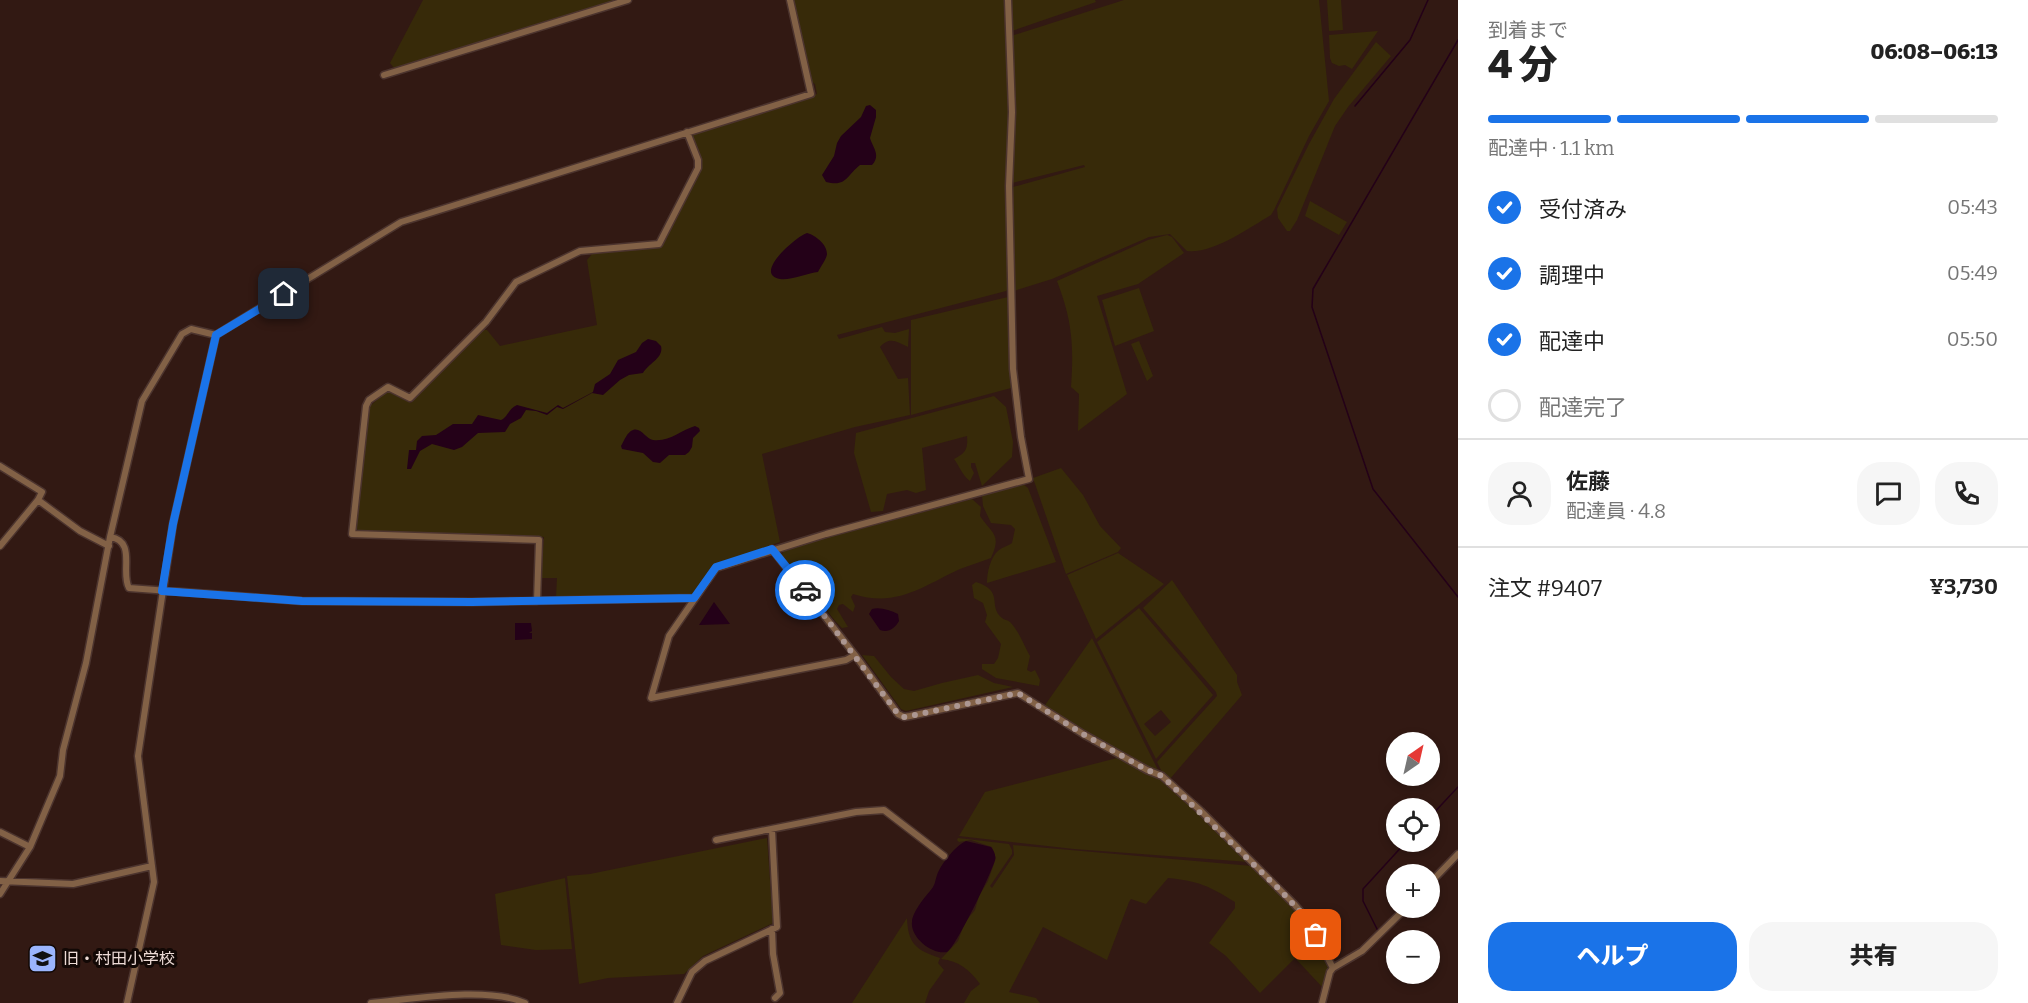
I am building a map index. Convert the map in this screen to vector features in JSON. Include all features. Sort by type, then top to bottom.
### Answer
[{"type":"street","points":[[384,75],[628,0]]},
{"type":"street","points":[[0,894],[30,847],[60,776],[63,750],[86,663],[110,537],[142,401],[182,334],[191,329],[216,335],[401,222],[812,94],[790,0]]},
{"type":"street","points":[[855,655],[846,660],[651,698],[666,642],[716,567],[772,549],[1029,479],[1021,437],[1013,369],[1009,186],[1012,112],[1008,0]]},
{"type":"street","points":[[537,601],[539,540],[352,534],[366,406],[369,400],[388,387],[410,398],[486,322],[516,282],[580,251],[659,244],[698,168],[698,160],[687,132]]},
{"type":"street","points":[[127,1003],[154,882],[138,756],[173,524],[216,335]]},
{"type":"street","points":[[0,466],[42,492],[0,546]]},
{"type":"street","points":[[38,500],[80,531],[109,546]]},
{"type":"street","points":[[110,537],[118,538],[124,544],[128,558],[125,581],[129,588],[302,601],[694,598]]},
{"type":"street","points":[[772,549],[855,655],[893,708],[904,717],[1018,693],[1083,734],[1162,776],[1201,811],[1294,904],[1307,919],[1333,968]]},
{"type":"street","points":[[716,840],[856,812],[884,810],[944,856]]},
{"type":"street","points":[[677,1003],[692,972],[705,961],[777,927],[772,830]]},
{"type":"street","points":[[0,832],[30,847]]},
{"type":"street","points":[[1440,873],[1458,854]]},
{"type":"street","points":[[0,881],[72,884],[152,866]]},
{"type":"street","points":[[1322,1003],[1333,968],[1367,947],[1396,918]]},
{"type":"street","points":[[772,929],[772,954],[780,993],[775,998]]},
{"type":"street","points":[[371,1003],[484,994],[508,997],[525,1003]]},
{"type":"shaded area","points":[[423,0],[615,0],[395,69],[390,63]]},
{"type":"shaded area","points":[[793,0],[1004,0],[1009,111],[1006,186],[1008,289],[837,335],[839,339],[882,327],[885,332],[895,333],[909,329],[908,347],[890,341],[880,347],[898,379],[908,378],[910,415],[855,427],[762,454],[780,542],[715,565],[693,595],[556,597],[557,578],[541,578],[544,537],[359,531],[356,528],[369,407],[387,391],[411,403],[483,330],[487,330],[500,346],[597,325],[587,260],[592,254],[662,247],[702,168],[702,160],[692,134],[817,94],[815,84],[812,82]]},
{"type":"shaded area","points":[[1011,0],[1095,0],[1096,2],[1012,31]]},
{"type":"shaded area","points":[[1124,0],[1319,0],[1329,101],[1309,136],[1271,215],[1252,227],[1219,244],[1197,251],[1187,251],[1170,234],[1149,237],[1052,279],[1014,291],[1013,187],[1085,167],[1084,165],[1012,183],[1015,113],[1011,36]]},
{"type":"shaded area","points":[[1327,0],[1341,0],[1343,30],[1329,31]]},
{"type":"shaded area","points":[[1378,31],[1352,69],[1345,65],[1339,66],[1332,63],[1329,35]]},
{"type":"shaded area","points":[[1376,42],[1391,56],[1335,126],[1297,220],[1290,231],[1287,231],[1278,218],[1277,209],[1334,99]]},
{"type":"shaded area","points":[[870,105],[876,110],[870,138],[876,152],[875,161],[872,165],[860,165],[842,182],[826,182],[822,175],[834,156],[841,136],[861,117],[866,106]]},
{"type":"shaded area","points":[[1310,201],[1347,222],[1339,235],[1305,216]]},
{"type":"shaded area","points":[[807,233],[820,240],[826,250],[826,258],[818,272],[784,279],[773,276],[771,270],[779,255]]},
{"type":"shaded area","points":[[1167,235],[1172,237],[1184,253],[1138,284],[1097,296],[1127,394],[1078,431],[1079,394],[1071,387],[1071,333],[1057,281],[1148,240]]},
{"type":"shaded area","points":[[1139,288],[1154,331],[1115,346],[1102,300]]},
{"type":"shaded area","points":[[1008,297],[1011,388],[911,415],[911,320]]},
{"type":"shaded area","points":[[648,339],[656,341],[661,346],[658,357],[643,373],[629,375],[603,395],[592,393],[563,409],[557,407],[547,415],[526,410],[521,418],[510,424],[505,432],[478,433],[462,447],[454,450],[432,444],[420,451],[411,469],[407,469],[409,450],[416,450],[417,441],[422,436],[436,435],[453,424],[472,424],[478,415],[501,420],[517,405],[547,413],[558,405],[563,408],[593,392],[595,384],[610,374],[618,360],[636,352]]},
{"type":"shaded area","points":[[1139,341],[1153,376],[1147,381],[1131,344]]},
{"type":"shaded area","points":[[994,396],[1006,407],[1013,442],[1012,457],[982,486],[975,463],[971,463],[974,473],[970,481],[954,459],[965,450],[967,436],[922,448],[926,490],[916,493],[907,490],[887,494],[883,511],[871,512],[854,453],[856,433]]},
{"type":"shaded area","points":[[695,426],[700,431],[693,438],[689,452],[685,455],[669,455],[660,463],[653,462],[643,453],[622,449],[621,446],[633,430],[639,430],[650,439],[659,440],[670,438]]},
{"type":"shaded area","points":[[1061,468],[1083,495],[1100,526],[1121,548],[1118,552],[1066,574],[1033,478]]},
{"type":"shaded area","points":[[1023,484],[1028,488],[1056,562],[987,583],[988,570],[993,557],[999,550],[1012,543],[1015,529],[1011,525],[991,523],[983,506],[982,495]]},
{"type":"shaded area","points":[[972,499],[981,507],[980,516],[996,539],[991,558],[896,597],[869,598],[853,594],[851,597],[855,606],[853,612],[843,604],[837,609],[848,627],[842,628],[836,622],[782,555],[784,549]]},
{"type":"shaded area","points":[[1118,553],[1164,584],[1096,639],[1067,575]]},
{"type":"shaded area","points":[[1172,580],[1237,675],[1242,695],[1169,780],[1164,776],[1157,762],[1217,696],[1216,692],[1143,608]]},
{"type":"shaded area","points":[[976,582],[990,590],[998,613],[1016,630],[1030,656],[1027,670],[1031,672],[1035,670],[1040,680],[1039,686],[996,678],[982,669],[982,664],[994,664],[1001,644],[985,622],[987,615],[983,603],[974,598],[972,585]]},
{"type":"shaded area","points":[[714,602],[730,624],[699,625]]},
{"type":"shaded area","points":[[1139,608],[1213,695],[1156,759],[1097,642]],"holes":[[[1161,710],[1171,722],[1155,736],[1144,724]]]},
{"type":"shaded area","points":[[872,609],[888,610],[898,614],[899,621],[891,629],[880,630],[869,614]]},
{"type":"shaded area","points":[[515,623],[531,623],[532,631],[529,633],[532,633],[532,639],[515,640]]},
{"type":"shaded area","points":[[1092,638],[1159,772],[1148,769],[1043,708]]},
{"type":"shaded area","points":[[862,655],[874,656],[904,689],[914,691],[978,675],[994,683],[1013,687],[906,711],[901,709]]},
{"type":"shaded area","points":[[1121,757],[1162,778],[1249,862],[1074,849],[959,836],[985,792]]},
{"type":"shaded area","points":[[767,838],[773,923],[703,956],[684,974],[608,978],[579,984],[567,876],[590,874]]},
{"type":"shaded area","points":[[958,838],[1009,844],[1012,854],[990,886],[992,888],[1014,855],[1013,845],[1252,866],[1306,921],[1331,968],[1324,989],[1295,958],[1260,993],[1226,956],[1209,943],[1235,908],[1235,902],[1203,885],[1168,878],[1146,904],[1131,899],[1107,960],[1043,927],[1009,992],[1036,998],[1040,1003],[964,1003],[971,991],[980,984],[964,967],[941,959],[958,941],[965,922],[975,910],[996,858],[992,847],[971,840],[959,842]]},
{"type":"shaded area","points":[[966,841],[991,847],[995,860],[973,909],[951,948],[947,952],[935,951],[918,939],[912,928],[914,914],[933,887],[945,860]]},
{"type":"shaded area","points":[[565,878],[572,949],[536,950],[501,945],[495,894]]},
{"type":"shaded area","points":[[907,918],[909,934],[915,945],[940,958],[938,963],[944,970],[929,991],[925,1003],[852,1003]]},
{"type":"waterway","points":[[1355,106],[1410,40],[1428,0]]},
{"type":"waterway","points":[[1458,40],[1313,289],[1312,307],[1373,489],[1458,597]]},
{"type":"waterway","points":[[1440,806],[1458,787]]},
{"type":"waterway","points":[[1378,931],[1363,901],[1363,889],[1397,852]]},
{"type":"way so far","points":[[805,590],[898,714],[904,717],[934,712],[1018,693],[1083,734],[1162,776],[1201,811],[1281,891],[1307,919],[1316,935]]},
{"type":"place","name":"旧・村田小学校","points":[[42,958]]},
{"type":"route","points":[[284,294],[216,335],[173,524],[162,591],[302,601],[472,602],[694,598],[716,567],[772,549],[805,590]]}]
